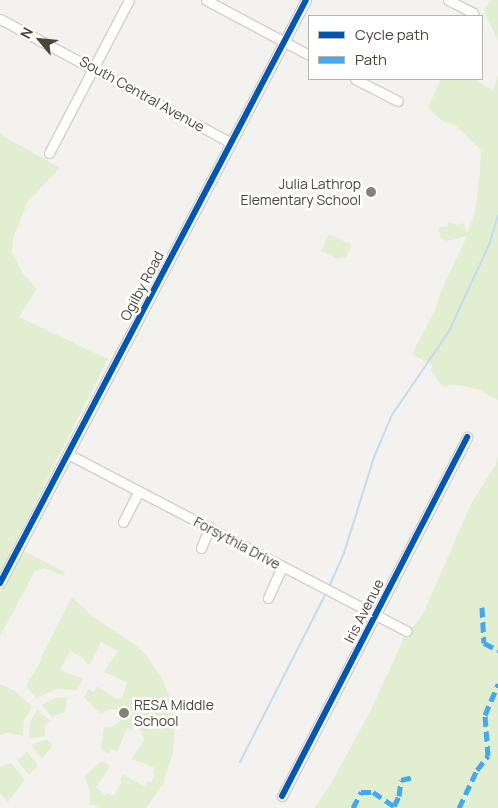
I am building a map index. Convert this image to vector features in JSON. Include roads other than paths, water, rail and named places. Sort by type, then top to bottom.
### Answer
[{"type":"street","points":[[48,152],[129,0]]},
{"type":"street","points":[[206,0],[308,54]]},
{"type":"street","name":"Ogilby Road","points":[[0,583],[306,0]]},
{"type":"street","points":[[448,0],[474,15]]},
{"type":"street","name":"South Central Avenue","points":[[0,19],[94,67],[231,143]]},
{"type":"street","points":[[357,80],[398,101]]},
{"type":"street","name":"Iris Avenue","points":[[282,796],[467,437]]},
{"type":"street","name":"Forsythia Drive","points":[[68,454],[407,631]]},
{"type":"street","points":[[123,522],[138,492]]},
{"type":"street","points":[[201,548],[210,528]]},
{"type":"street","points":[[268,598],[282,567]]},
{"type":"waterway","points":[[329,587],[344,553],[374,457],[392,415],[449,331],[489,245],[498,215]]},
{"type":"waterway","points":[[240,762],[326,593]]},
{"type":"place","name":"Julia Lathrop Elementary School","points":[[371,192]]},
{"type":"place","name":"RESA Middle School","points":[[124,713]]}]
